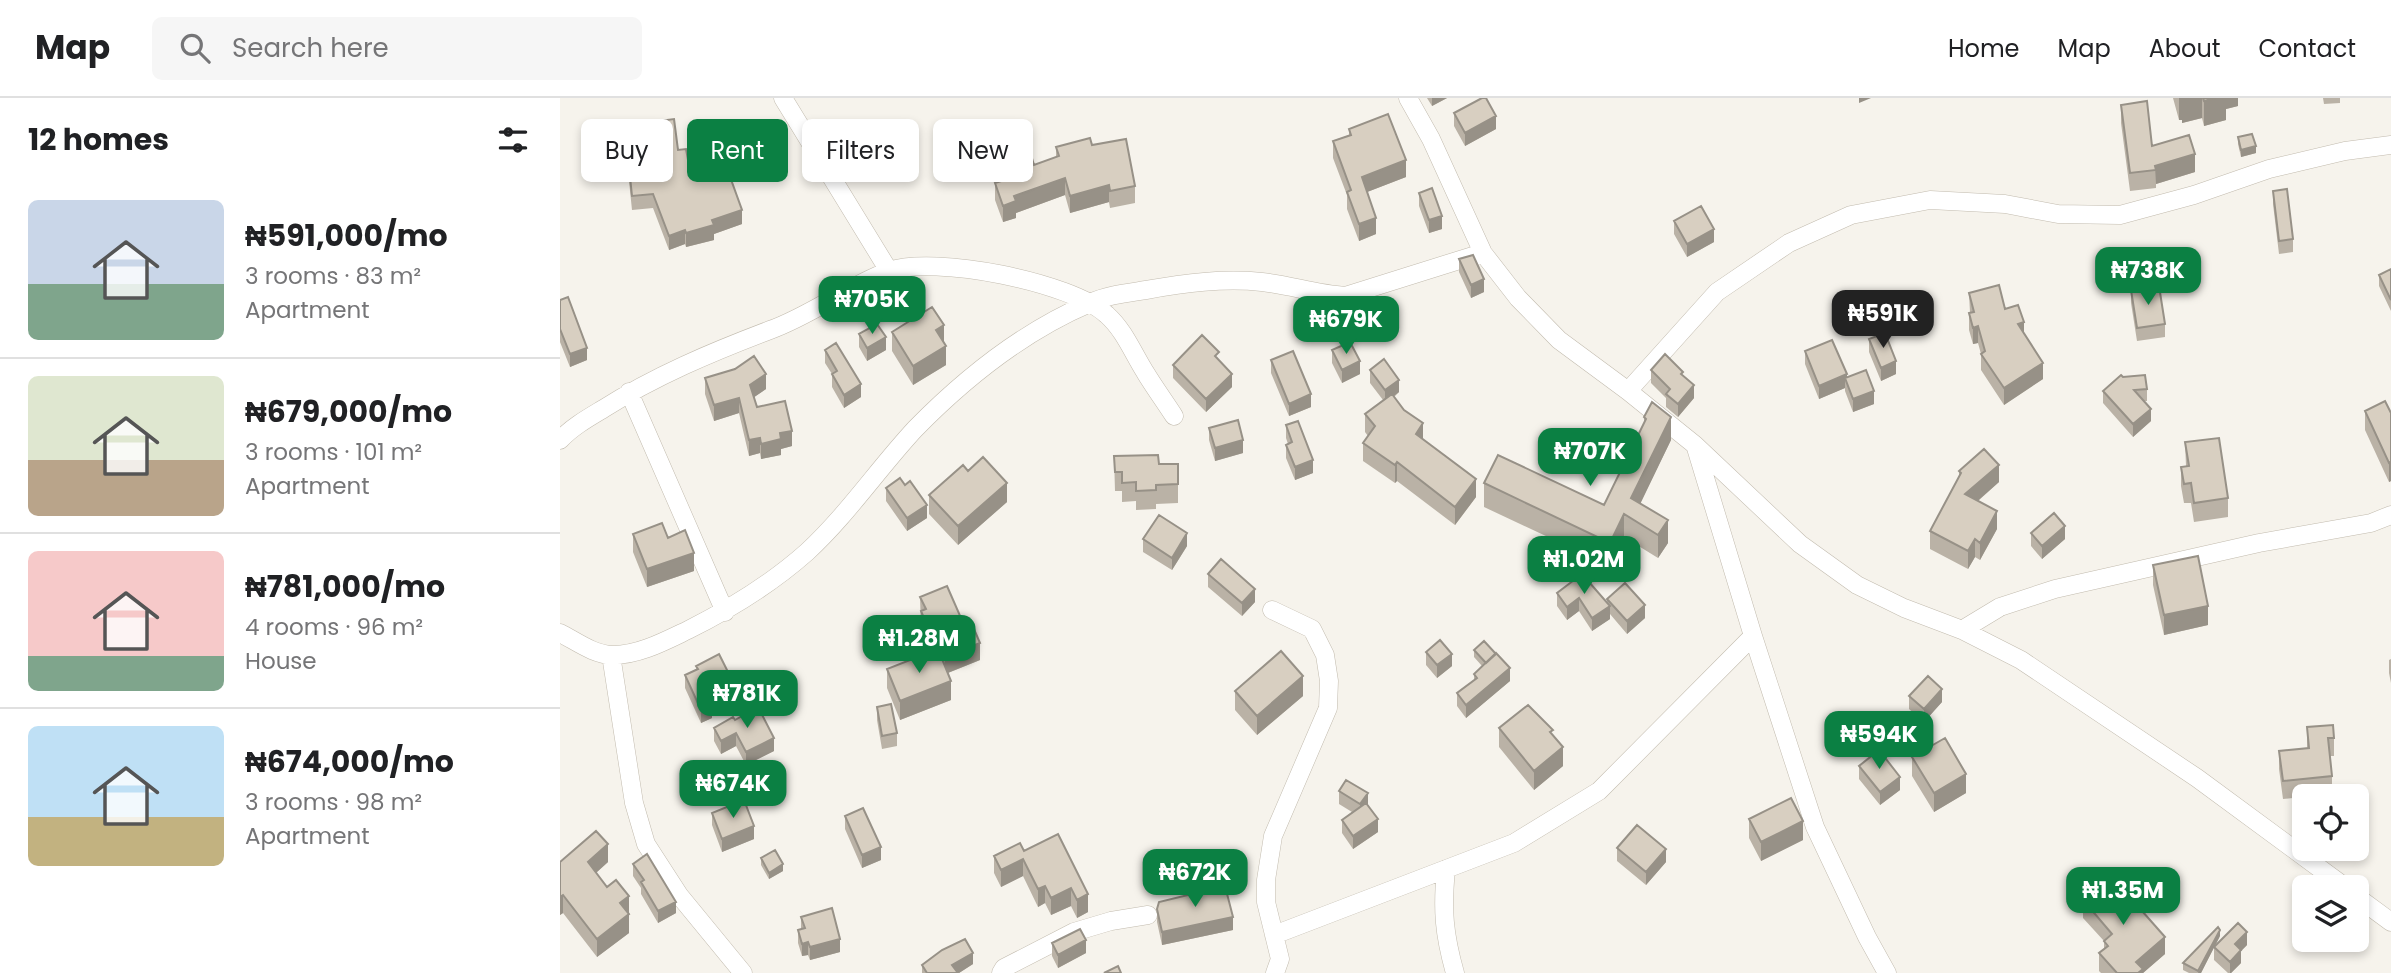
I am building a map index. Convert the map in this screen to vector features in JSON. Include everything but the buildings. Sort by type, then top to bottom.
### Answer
[{"type":"street","points":[[783,98],[889,271]]},
{"type":"street","points":[[1408,98],[1431,139],[1483,253],[1518,298],[1559,340],[1695,445],[1800,544],[1857,585],[1904,608],[1962,630],[2021,660],[2197,778],[2328,875]]},
{"type":"street","points":[[1628,391],[1717,292],[1789,243],[1851,215],[1930,200],[2005,205],[2058,214],[2120,215],[2194,195],[2269,169],[2345,151],[2391,145]]},
{"type":"street","points":[[560,633],[594,650],[611,655],[633,653],[725,612],[771,581],[807,551],[854,502],[916,429],[985,366],[1021,339],[1090,302],[1115,295],[1219,280],[1263,282],[1345,296],[1483,253]]},
{"type":"street","points":[[560,440],[569,430],[629,392],[709,353],[779,327],[889,271],[915,265],[959,268],[1049,285],[1090,302],[1108,316],[1127,340],[1174,416]]},
{"type":"street","points":[[629,392],[725,612]]},
{"type":"street","points":[[1695,445],[1815,827],[1887,973]]},
{"type":"street","points":[[1962,630],[2000,607],[2055,589],[2259,543],[2371,523],[2391,515]]},
{"type":"street","points":[[1272,610],[1312,629],[1325,655],[1329,681],[1328,708],[1273,836],[1266,880],[1266,902],[1280,959],[1275,973]]},
{"type":"street","points":[[1273,935],[1514,843],[1599,791],[1753,636]]},
{"type":"street","points":[[611,655],[634,803],[646,844],[679,895],[743,973]]},
{"type":"street","points":[[1446,869],[1444,917],[1446,940],[1455,973]]},
{"type":"street","points":[[2369,906],[2391,922]]},
{"type":"street","points":[[1001,973],[1004,968],[1074,932],[1111,921],[1148,915]]}]
